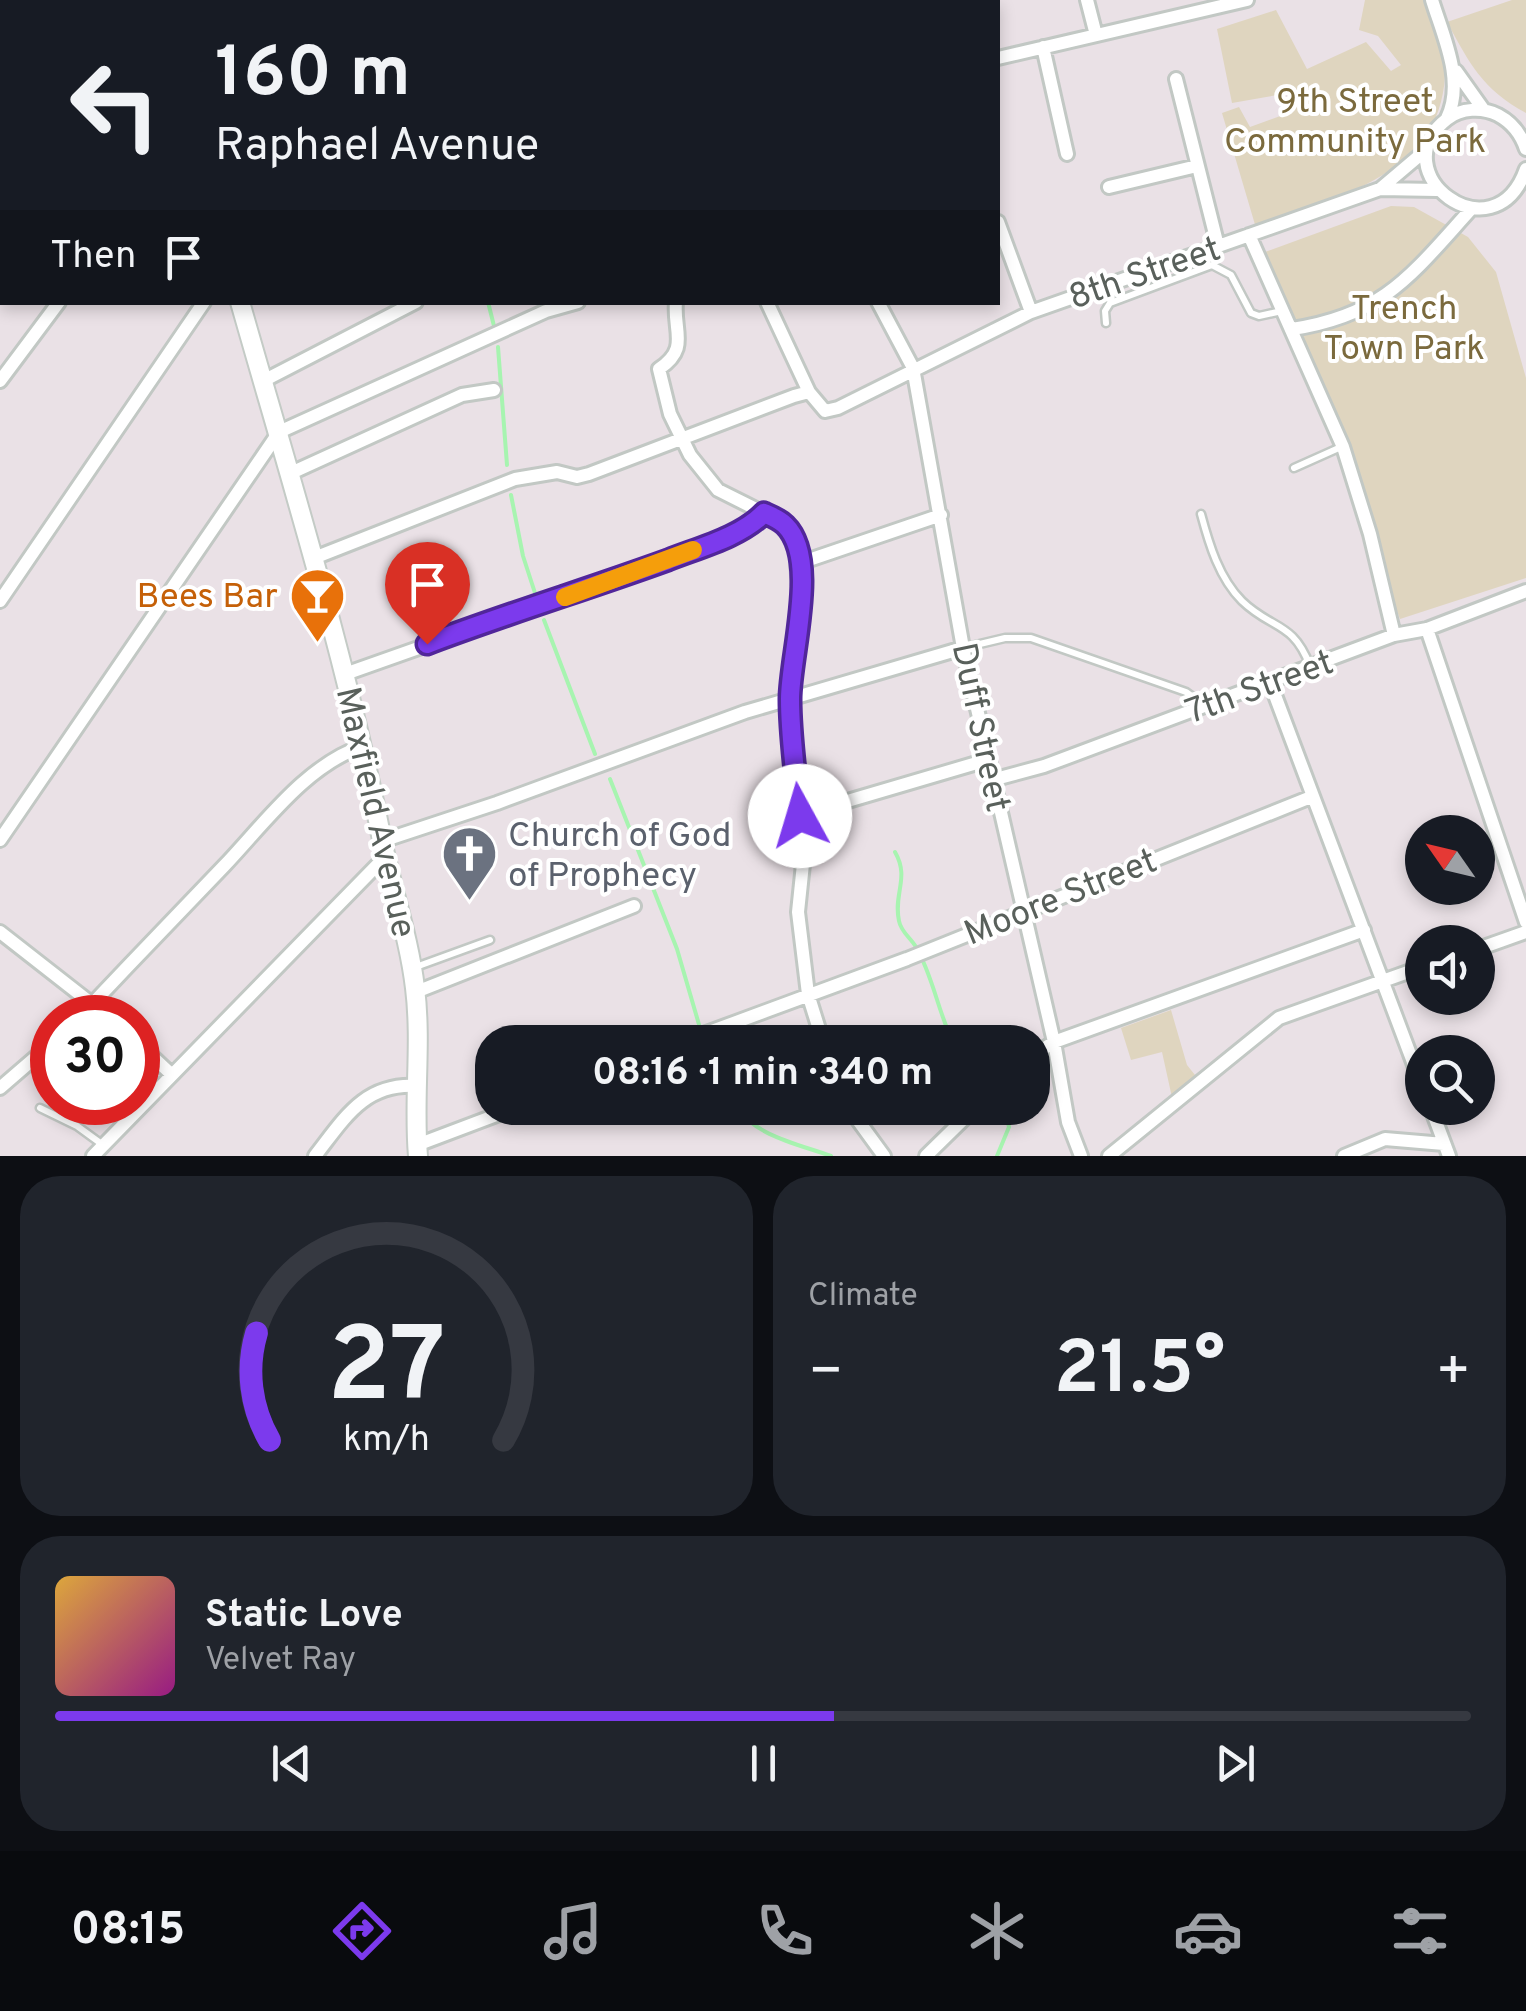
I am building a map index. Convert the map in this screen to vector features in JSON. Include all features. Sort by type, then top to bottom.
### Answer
[{"type":"main road","name":"Maxfield Avenue","points":[[241,305],[292,473],[404,920],[416,992],[418,1151]]},
{"type":"street","points":[[1087,0],[1096,35]]},
{"type":"street","points":[[1000,58],[1096,35],[1180,7],[1247,0]]},
{"type":"street","points":[[1380,189],[1426,150],[1446,120],[1453,98],[1452,65],[1432,0]]},
{"type":"street","points":[[1043,47],[1067,154]]},
{"type":"street","points":[[1452,65],[1482,109],[1520,127],[1526,150]]},
{"type":"street","points":[[1176,79],[1218,246]]},
{"type":"street","points":[[1446,120],[1482,109]]},
{"type":"street","points":[[1426,150],[1427,168],[1437,190],[1453,202],[1472,208],[1492,207],[1508,198],[1526,169]]},
{"type":"street","points":[[1109,187],[1198,166]]},
{"type":"street","points":[[1380,189],[1437,190]]},
{"type":"street","name":"8th Street","points":[[809,392],[825,411],[857,400],[913,368],[1031,312],[1380,189]]},
{"type":"street","points":[[1292,329],[1328,323],[1378,302],[1404,283],[1472,208]]},
{"type":"street","points":[[1000,227],[1031,312]]},
{"type":"street","points":[[1249,235],[1342,446],[1370,534],[1394,636]]},
{"type":"street","points":[[0,381],[57,305]]},
{"type":"street","points":[[0,602],[202,305]]},
{"type":"street","points":[[263,381],[410,305]]},
{"type":"street","points":[[0,840],[279,432],[546,310],[566,305]]},
{"type":"street","points":[[676,305],[680,337],[675,355],[659,369],[666,403],[682,440],[718,490],[787,527],[800,563],[800,605],[790,697],[803,864],[798,912],[808,994],[817,1025]]},
{"type":"street","points":[[314,558],[515,479],[557,472],[577,477],[589,474],[809,392],[768,305]]},
{"type":"street","name":"Duff Street","points":[[880,305],[913,368],[964,648],[1054,1042],[1068,1122],[1080,1156]]},
{"type":"street","points":[[292,473],[462,394],[494,390]]},
{"type":"street","points":[[345,674],[701,548],[752,524],[764,513]]},
{"type":"street","points":[[800,563],[941,515]]},
{"type":"street","name":"7th Street","points":[[992,780],[1044,766],[1526,591]]},
{"type":"street","points":[[1426,629],[1526,922]]},
{"type":"street","points":[[92,1156],[384,849],[790,697],[964,648]]},
{"type":"street","points":[[1270,682],[1405,1041]]},
{"type":"street","points":[[101,995],[284,802],[323,766],[342,753],[363,746]]},
{"type":"street","points":[[800,816],[988,760]]},
{"type":"street","name":"Moore Street","points":[[727,1025],[919,954],[1311,796]]},
{"type":"street","points":[[416,992],[634,906]]},
{"type":"street","points":[[1050,1045],[1364,930]]},
{"type":"street","points":[[0,932],[85,995]]},
{"type":"street","points":[[1495,942],[1526,932]]},
{"type":"street","points":[[1109,1156],[1279,1018],[1405,974]]},
{"type":"street","points":[[0,1088],[30,1062]]},
{"type":"street","points":[[160,1064],[171,1074]]},
{"type":"street","points":[[315,1156],[350,1113],[375,1091],[416,1086]]},
{"type":"street","points":[[418,1151],[477,1125]]},
{"type":"street","points":[[861,1125],[884,1156]]},
{"type":"street","points":[[926,1156],[957,1125]]},
{"type":"street","points":[[1437,1125],[1447,1150]]},
{"type":"street","points":[[1344,1156],[1386,1140],[1447,1150]]},
{"type":"lane","points":[[1106,323],[1105,311],[1110,304],[1212,265],[1231,275],[1251,314],[1283,311]]},
{"type":"lane","points":[[1294,468],[1342,446]]},
{"type":"lane","points":[[1201,514],[1219,569],[1239,598],[1289,630],[1302,644],[1310,667]]},
{"type":"lane","points":[[964,648],[1005,638],[1031,638],[1186,692],[1205,706]]},
{"type":"lane","points":[[412,968],[490,940]]},
{"type":"lane","points":[[76,1125],[103,1145]]},
{"type":"green space","name":"9th Street Community Park","points":[[1365,0],[1431,0],[1445,60],[1442,99],[1430,130],[1410,154],[1384,174],[1354,190],[1256,228],[1222,113],[1239,107],[1250,127],[1294,111],[1289,93],[1232,103],[1217,29],[1276,10],[1307,69],[1366,42],[1391,71],[1401,65],[1378,36],[1359,30]]},
{"type":"green space","points":[[1512,0],[1526,0],[1526,113],[1488,85],[1447,22]]},
{"type":"green space","name":"Trench Town Park","points":[[1391,206],[1414,207],[1468,237],[1496,272],[1526,378],[1526,578],[1400,619],[1265,252]]},
{"type":"green space","points":[[1171,1010],[1187,1065],[1199,1080],[1173,1102],[1162,1052],[1131,1060],[1121,1028]]},
{"type":"waterway","points":[[489,305],[494,326]]},
{"type":"waterway","points":[[498,347],[507,465]]},
{"type":"waterway","points":[[511,495],[535,593]]},
{"type":"waterway","points":[[544,620],[595,754]]},
{"type":"waterway","points":[[610,779],[677,949],[699,1025]]},
{"type":"waterway","points":[[895,852],[901,870],[900,925],[922,958],[946,1025]]},
{"type":"waterway","points":[[755,1125],[831,1156]]},
{"type":"waterway","points":[[997,1156],[1008,1125]]},
{"type":"slow traffic","points":[[565,597],[693,550]]},
{"type":"place","name":"Bees Bar","points":[[317,644]]},
{"type":"place","name":"Church of God of Prophecy","points":[[469,903]]},
{"type":"route","points":[[427,644],[701,548],[752,524],[764,513],[787,527],[800,563],[800,605],[790,697],[800,816]]}]
